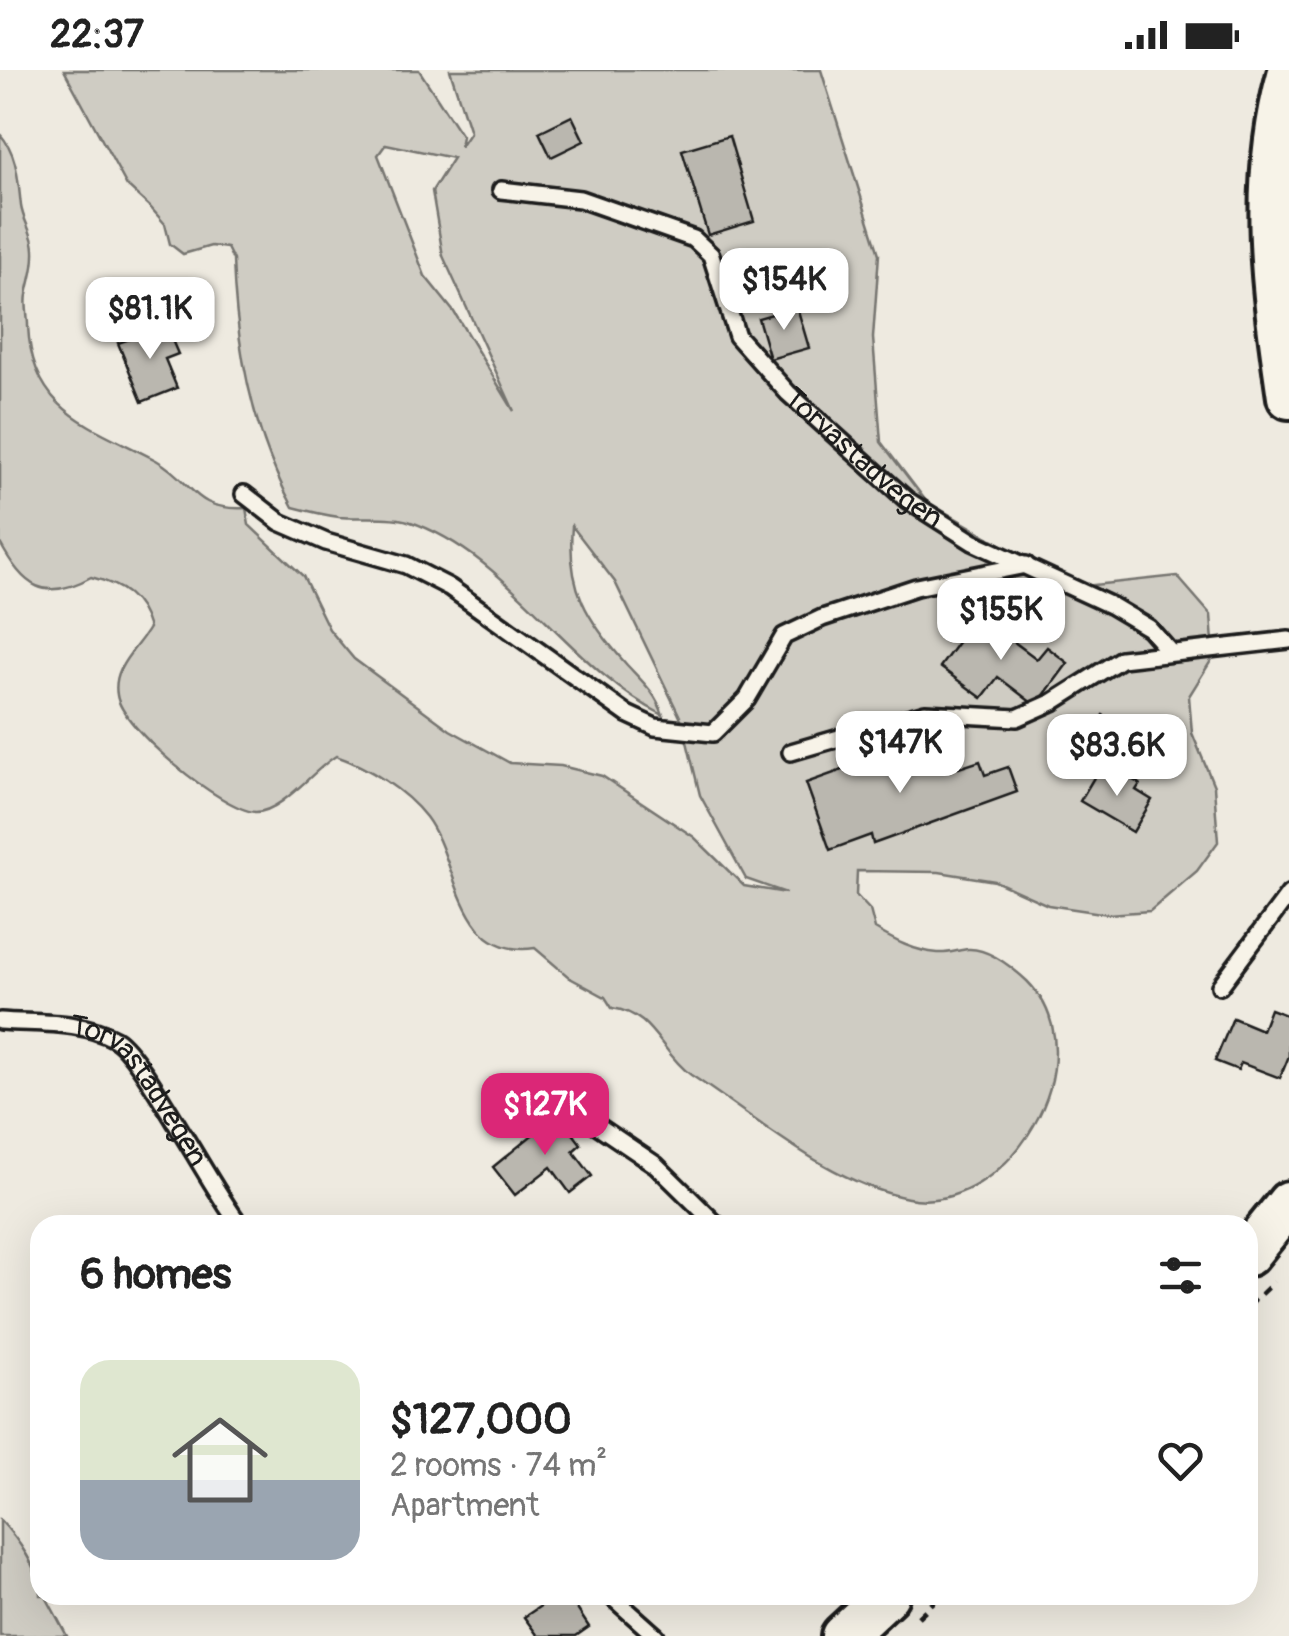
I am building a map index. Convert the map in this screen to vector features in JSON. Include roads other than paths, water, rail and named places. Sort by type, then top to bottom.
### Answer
[{"type":"main road","points":[[1289,75],[1276,133],[1269,211],[1272,278],[1289,397]]},
{"type":"main road","points":[[1263,1266],[1289,1203]]},
{"type":"main road","points":[[843,1636],[876,1605]]},
{"type":"lane","name":"Torvastadvegen","points":[[501,190],[580,198],[694,239],[711,256],[737,336],[788,394],[907,500],[973,542],[1149,628],[1170,652]]},
{"type":"lane","points":[[244,494],[280,522],[326,542],[406,565],[449,587],[627,714],[655,727],[713,733],[746,699],[784,636],[822,618],[916,586],[1026,565]]},
{"type":"lane","points":[[791,752],[925,713],[1017,718],[1054,702],[1122,659],[1289,640]]},
{"type":"lane","points":[[1220,986],[1259,928],[1289,894]]},
{"type":"lane","name":"Torvastadvegen","points":[[0,1021],[84,1027],[118,1040],[232,1215]]},
{"type":"lane","points":[[579,1113],[656,1165],[707,1215]]},
{"type":"lane","points":[[621,1605],[656,1636]]}]
